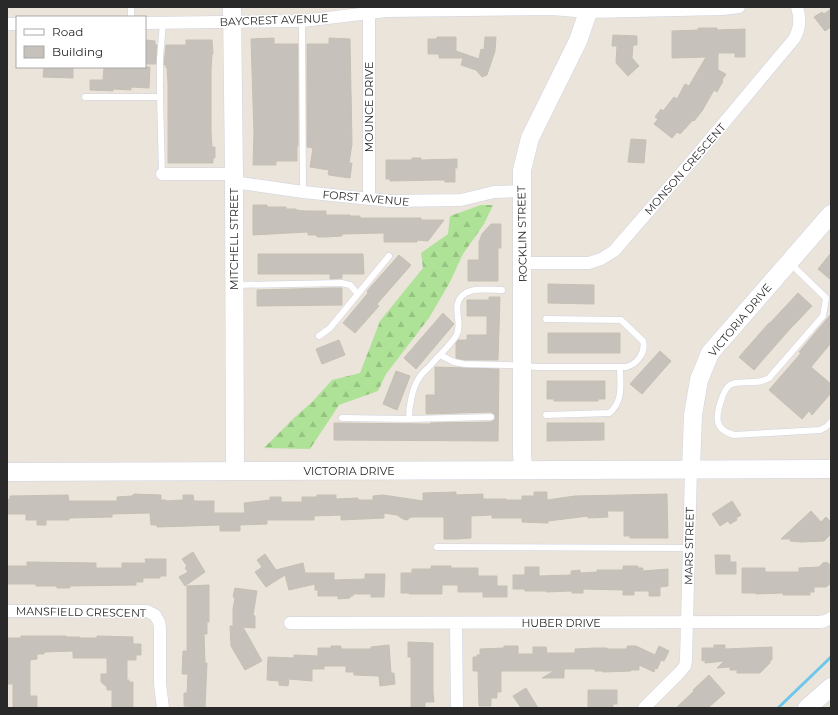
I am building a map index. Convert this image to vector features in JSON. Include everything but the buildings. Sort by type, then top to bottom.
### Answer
[{"type":"street","name":"BAYCREST AVENUE","points":[[146,23],[163,23],[232,15],[302,20],[386,11],[442,8],[552,9],[588,12],[723,9],[739,7]]},
{"type":"street","name":"MONSON CRESCENT","points":[[523,263],[589,263],[601,259],[614,251],[697,156],[798,34],[800,23],[797,7]]},
{"type":"street","name":"ROCKLIN STREET","points":[[523,470],[522,170],[530,138],[578,41],[588,12]]},
{"type":"street","name":"MOUNCE DRIVE","points":[[369,14],[369,199]]},
{"type":"street","name":"MITCHELL STREET","points":[[232,15],[235,471]]},
{"type":"street","name":"FORST AVENUE","points":[[162,174],[234,178],[303,192],[390,201],[461,200],[494,192],[522,191]]},
{"type":"street","name":"VICTORIA DRIVE","points":[[691,470],[692,415],[699,380],[710,353],[831,214]]},
{"type":"street","name":"VICTORIA DRIVE","points":[[7,472],[831,469]]},
{"type":"street","name":"MARS STREET","points":[[644,708],[685,666],[690,548],[691,470]]},
{"type":"street","name":"MANSFIELD CRESCENT","points":[[7,611],[147,611],[156,614],[160,628],[160,684],[163,708]]},
{"type":"street","name":"HUBER DRIVE","points":[[290,622],[820,622],[831,618]]},
{"type":"street","points":[[456,623],[457,708]]},
{"type":"street","points":[[806,708],[831,687]]},
{"type":"lane","points":[[302,20],[303,192]]},
{"type":"lane","points":[[162,174],[160,58],[163,23]]},
{"type":"lane","points":[[85,97],[160,97]]},
{"type":"lane","points":[[319,336],[330,328],[389,256]]},
{"type":"lane","points":[[789,262],[829,298],[824,316],[769,378],[757,383],[736,383],[726,388],[718,422],[723,430],[734,435],[820,430],[826,428],[831,422]]},
{"type":"lane","points":[[234,285],[342,283],[350,285],[358,294]]},
{"type":"lane","points":[[408,419],[408,409],[420,377],[457,333],[459,325],[457,307],[459,299],[468,291],[502,290]]},
{"type":"lane","points":[[440,355],[459,364],[522,365],[537,367],[631,365],[635,363],[641,355],[643,344],[642,341],[624,322],[617,319],[546,319]]},
{"type":"lane","points":[[546,415],[609,413],[615,408],[620,397],[620,366]]},
{"type":"lane","points":[[342,418],[408,419],[491,417]]},
{"type":"lane","points":[[437,548],[690,548]]},
{"type":"green space","points":[[481,205],[493,205],[484,224],[463,254],[450,282],[429,318],[386,374],[378,391],[339,405],[310,449],[264,448],[313,401],[332,380],[360,373],[380,321],[423,268],[421,253],[448,234],[450,216]]},
{"type":"waterway","points":[[778,708],[831,657]]}]
